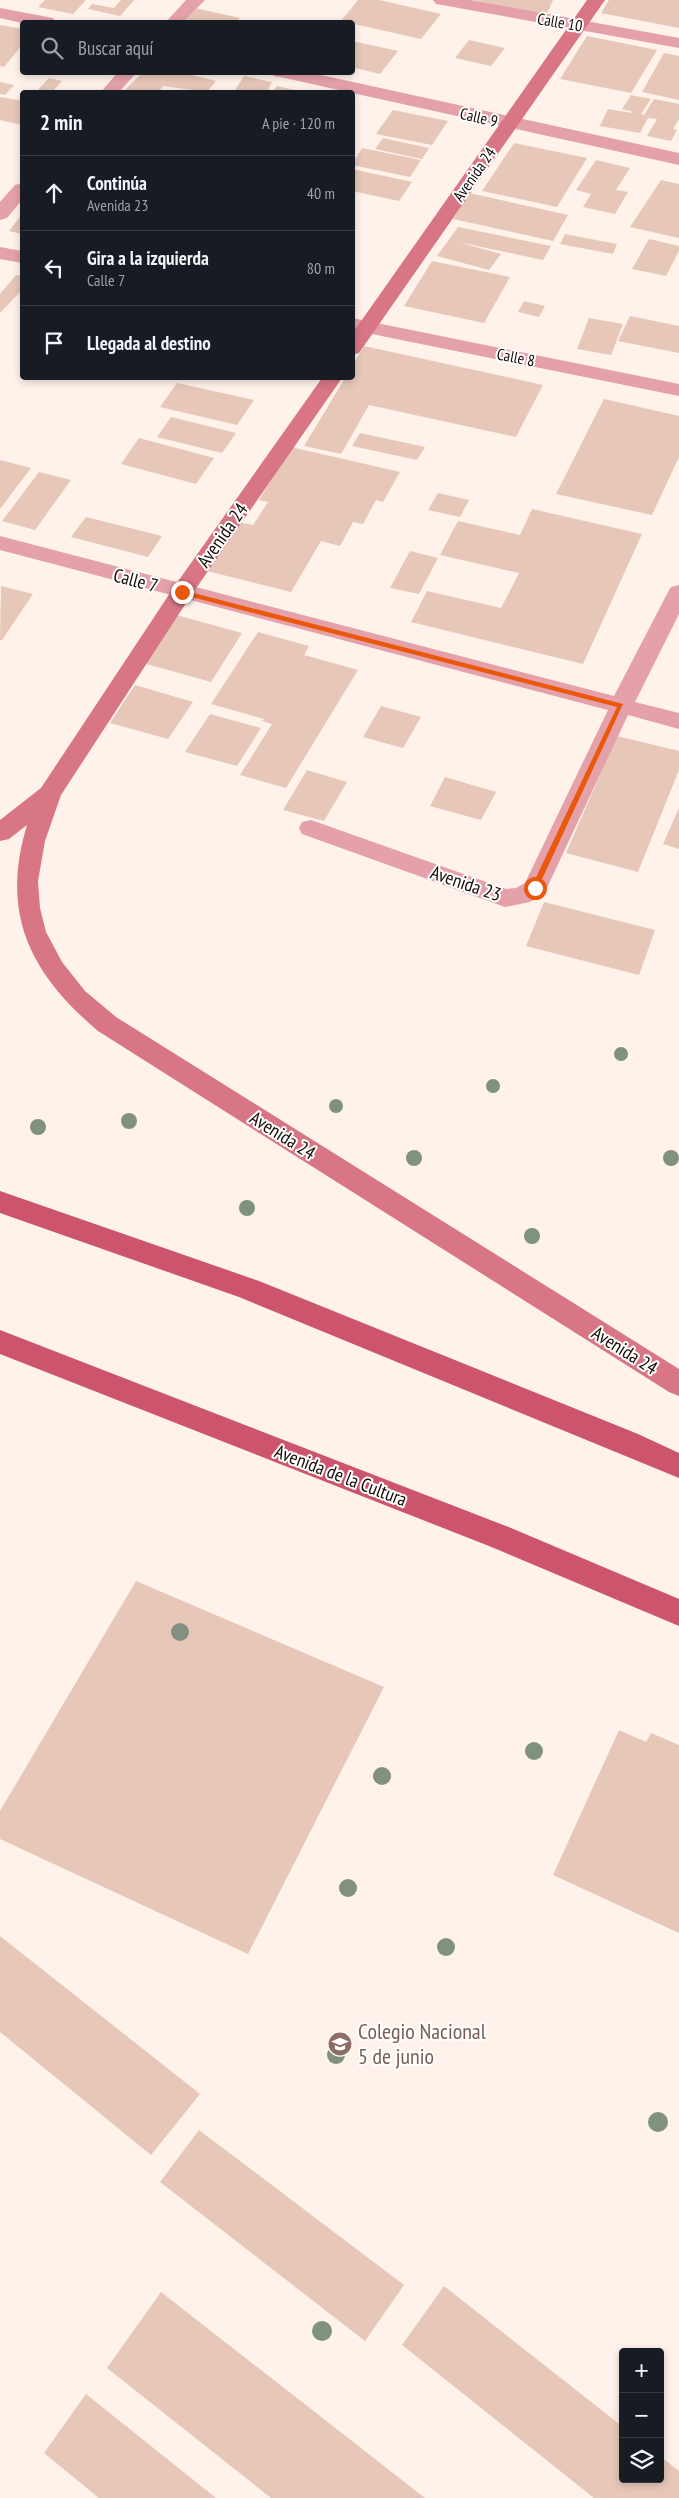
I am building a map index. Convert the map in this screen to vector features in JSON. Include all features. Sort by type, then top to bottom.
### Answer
[{"type":"main road","name":"Avenida 24","points":[[355,340],[360,325],[509,124],[596,0]]},
{"type":"main road","name":"Avenida 24","points":[[331,380],[182,592],[48,794],[33,841],[26,881],[28,908],[34,932],[52,967],[76,998],[107,1024],[679,1384]]},
{"type":"main road","name":"Avenida 24","points":[[0,833],[48,794]]},
{"type":"main road","points":[[0,1202],[249,1289],[628,1443],[679,1466]]},
{"type":"main road","name":"Avenida de la Cultura","points":[[0,1342],[500,1537],[679,1613]]},
{"type":"street","points":[[176,20],[196,0]]},
{"type":"street","name":"Calle 10","points":[[442,0],[679,43]]},
{"type":"street","points":[[0,13],[37,20]]},
{"type":"street","points":[[112,90],[125,75]]},
{"type":"street","name":"Calle 9","points":[[293,75],[509,124],[679,159]]},
{"type":"street","points":[[0,214],[20,191]]},
{"type":"street","points":[[0,252],[20,257]]},
{"type":"street","name":"Calle 8","points":[[360,325],[679,390]]},
{"type":"street","name":"Calle 7","points":[[0,543],[679,721]]},
{"type":"street","name":"Avenida 23","points":[[311,828],[505,898],[519,898],[535,888],[621,706],[679,592]]},
{"type":"building","points":[[45,0],[86,0],[73,14],[38,7]]},
{"type":"building","points":[[121,0],[134,0],[120,16],[88,9],[92,4],[114,8]]},
{"type":"building","points":[[358,0],[379,0],[441,14],[421,39],[355,24],[355,20],[342,20]]},
{"type":"building","points":[[473,0],[553,0],[546,16]]},
{"type":"building","points":[[609,0],[679,0],[679,28],[601,13]]},
{"type":"building","points":[[195,8],[240,18],[238,20],[184,20]]},
{"type":"building","points":[[0,25],[20,29],[20,47],[4,67],[0,66]]},
{"type":"building","points":[[587,36],[657,50],[631,93],[560,79]]},
{"type":"building","points":[[469,40],[505,48],[491,66],[455,58]]},
{"type":"building","points":[[355,42],[398,51],[380,74],[355,68]]},
{"type":"building","points":[[664,53],[679,56],[679,100],[642,92]]},
{"type":"building","points":[[140,75],[191,75],[216,81],[209,90],[163,86],[160,90],[125,90]]},
{"type":"building","points":[[244,76],[272,82],[268,90],[235,90]]},
{"type":"building","points":[[49,78],[62,81],[54,90],[38,90]]},
{"type":"building","points":[[0,82],[14,85],[5,95],[0,94]]},
{"type":"building","points":[[277,86],[294,90],[274,90]]},
{"type":"building","points":[[631,95],[651,99],[641,114],[644,115],[654,99],[679,104],[679,119],[673,129],[677,130],[671,141],[647,136],[657,119],[648,118],[640,133],[600,126],[608,109],[632,113],[622,109]]},
{"type":"building","points":[[0,97],[20,101],[20,125],[0,120]]},
{"type":"building","points":[[393,110],[448,121],[432,145],[376,134]]},
{"type":"building","points":[[383,138],[429,148],[422,159],[375,149]]},
{"type":"building","points":[[514,143],[587,158],[557,207],[482,191]]},
{"type":"building","points":[[362,148],[421,160],[410,177],[355,166],[355,160]]},
{"type":"building","points":[[596,160],[630,168],[616,190],[628,192],[615,214],[583,207],[591,194],[576,190]]},
{"type":"building","points":[[355,170],[412,182],[399,201],[355,192]]},
{"type":"building","points":[[661,180],[679,184],[679,238],[630,227]]},
{"type":"building","points":[[469,193],[568,215],[553,241],[453,219]]},
{"type":"building","points":[[20,217],[20,234],[9,231]]},
{"type":"building","points":[[458,227],[551,246],[543,260],[458,242],[501,254],[489,270],[437,256]]},
{"type":"building","points":[[565,234],[617,244],[613,254],[560,244]]},
{"type":"building","points":[[649,239],[679,246],[679,251],[666,276],[632,269]]},
{"type":"building","points":[[432,261],[510,277],[484,323],[404,306]]},
{"type":"building","points":[[16,275],[20,276],[20,292],[0,313],[0,294]]},
{"type":"building","points":[[524,301],[545,306],[539,317],[518,312]]},
{"type":"building","points":[[630,316],[679,326],[679,353],[618,341]]},
{"type":"building","points":[[589,318],[623,324],[611,355],[577,349]]},
{"type":"building","points":[[364,346],[543,385],[516,437],[369,405],[341,454],[304,446],[344,380],[355,380],[355,361]]},
{"type":"building","points":[[177,383],[254,400],[237,425],[160,407]]},
{"type":"building","points":[[604,399],[679,416],[679,457],[652,515],[556,494]]},
{"type":"building","points":[[171,417],[236,433],[222,453],[157,437]]},
{"type":"building","points":[[360,433],[425,447],[417,460],[352,446]]},
{"type":"building","points":[[139,438],[214,458],[196,484],[121,464]]},
{"type":"building","points":[[291,447],[400,472],[383,502],[376,500],[363,524],[353,522],[340,546],[321,541],[291,592],[207,571],[238,522],[253,525],[268,502],[259,500]]},
{"type":"building","points":[[0,460],[31,468],[0,509]]},
{"type":"building","points":[[39,472],[71,480],[35,530],[2,521]]},
{"type":"building","points":[[438,493],[469,500],[460,517],[428,510]]},
{"type":"building","points":[[532,509],[642,534],[583,664],[411,622],[427,591],[501,608],[519,573],[440,555],[458,521],[520,535]]},
{"type":"building","points":[[86,517],[162,536],[148,557],[71,537]]},
{"type":"building","points":[[410,551],[438,558],[419,594],[390,588]]},
{"type":"building","points":[[1,586],[33,594],[2,640],[0,640]]},
{"type":"building","points":[[176,615],[242,633],[211,682],[143,663]]},
{"type":"building","points":[[258,632],[309,646],[304,655],[358,670],[286,788],[240,775],[272,724],[262,721],[264,719],[211,704]]},
{"type":"building","points":[[135,685],[193,702],[168,739],[110,723]]},
{"type":"building","points":[[381,706],[421,717],[403,748],[363,737]]},
{"type":"building","points":[[210,714],[261,728],[237,766],[185,752]]},
{"type":"building","points":[[617,736],[679,751],[679,770],[638,872],[566,853]]},
{"type":"building","points":[[307,770],[347,782],[324,821],[283,810]]},
{"type":"building","points":[[445,777],[496,792],[481,820],[430,806]]},
{"type":"building","points":[[679,808],[679,849],[663,844]]},
{"type":"building","points":[[544,902],[655,930],[639,975],[526,946]]},
{"type":"building","points":[[136,1581],[384,1687],[248,1954],[0,1839],[0,1811]]},
{"type":"building","points":[[619,1730],[646,1742],[651,1733],[679,1745],[679,1933],[553,1875]]},
{"type":"building","points":[[0,1936],[200,2094],[151,2155],[0,2032]]},
{"type":"building","points":[[199,2130],[404,2285],[365,2341],[160,2182]]},
{"type":"building","points":[[444,2286],[619,2424],[619,2483],[664,2483],[664,2459],[679,2471],[679,2498],[594,2498],[402,2345]]},
{"type":"building","points":[[161,2292],[425,2498],[271,2498],[107,2368]]},
{"type":"building","points":[[86,2394],[216,2498],[99,2498],[44,2453]]},
{"type":"place","name":"Colegio Nacional 5 de junio","points":[[340,2044]]},
{"type":"route","points":[[182,592],[621,706],[535,888]]}]
